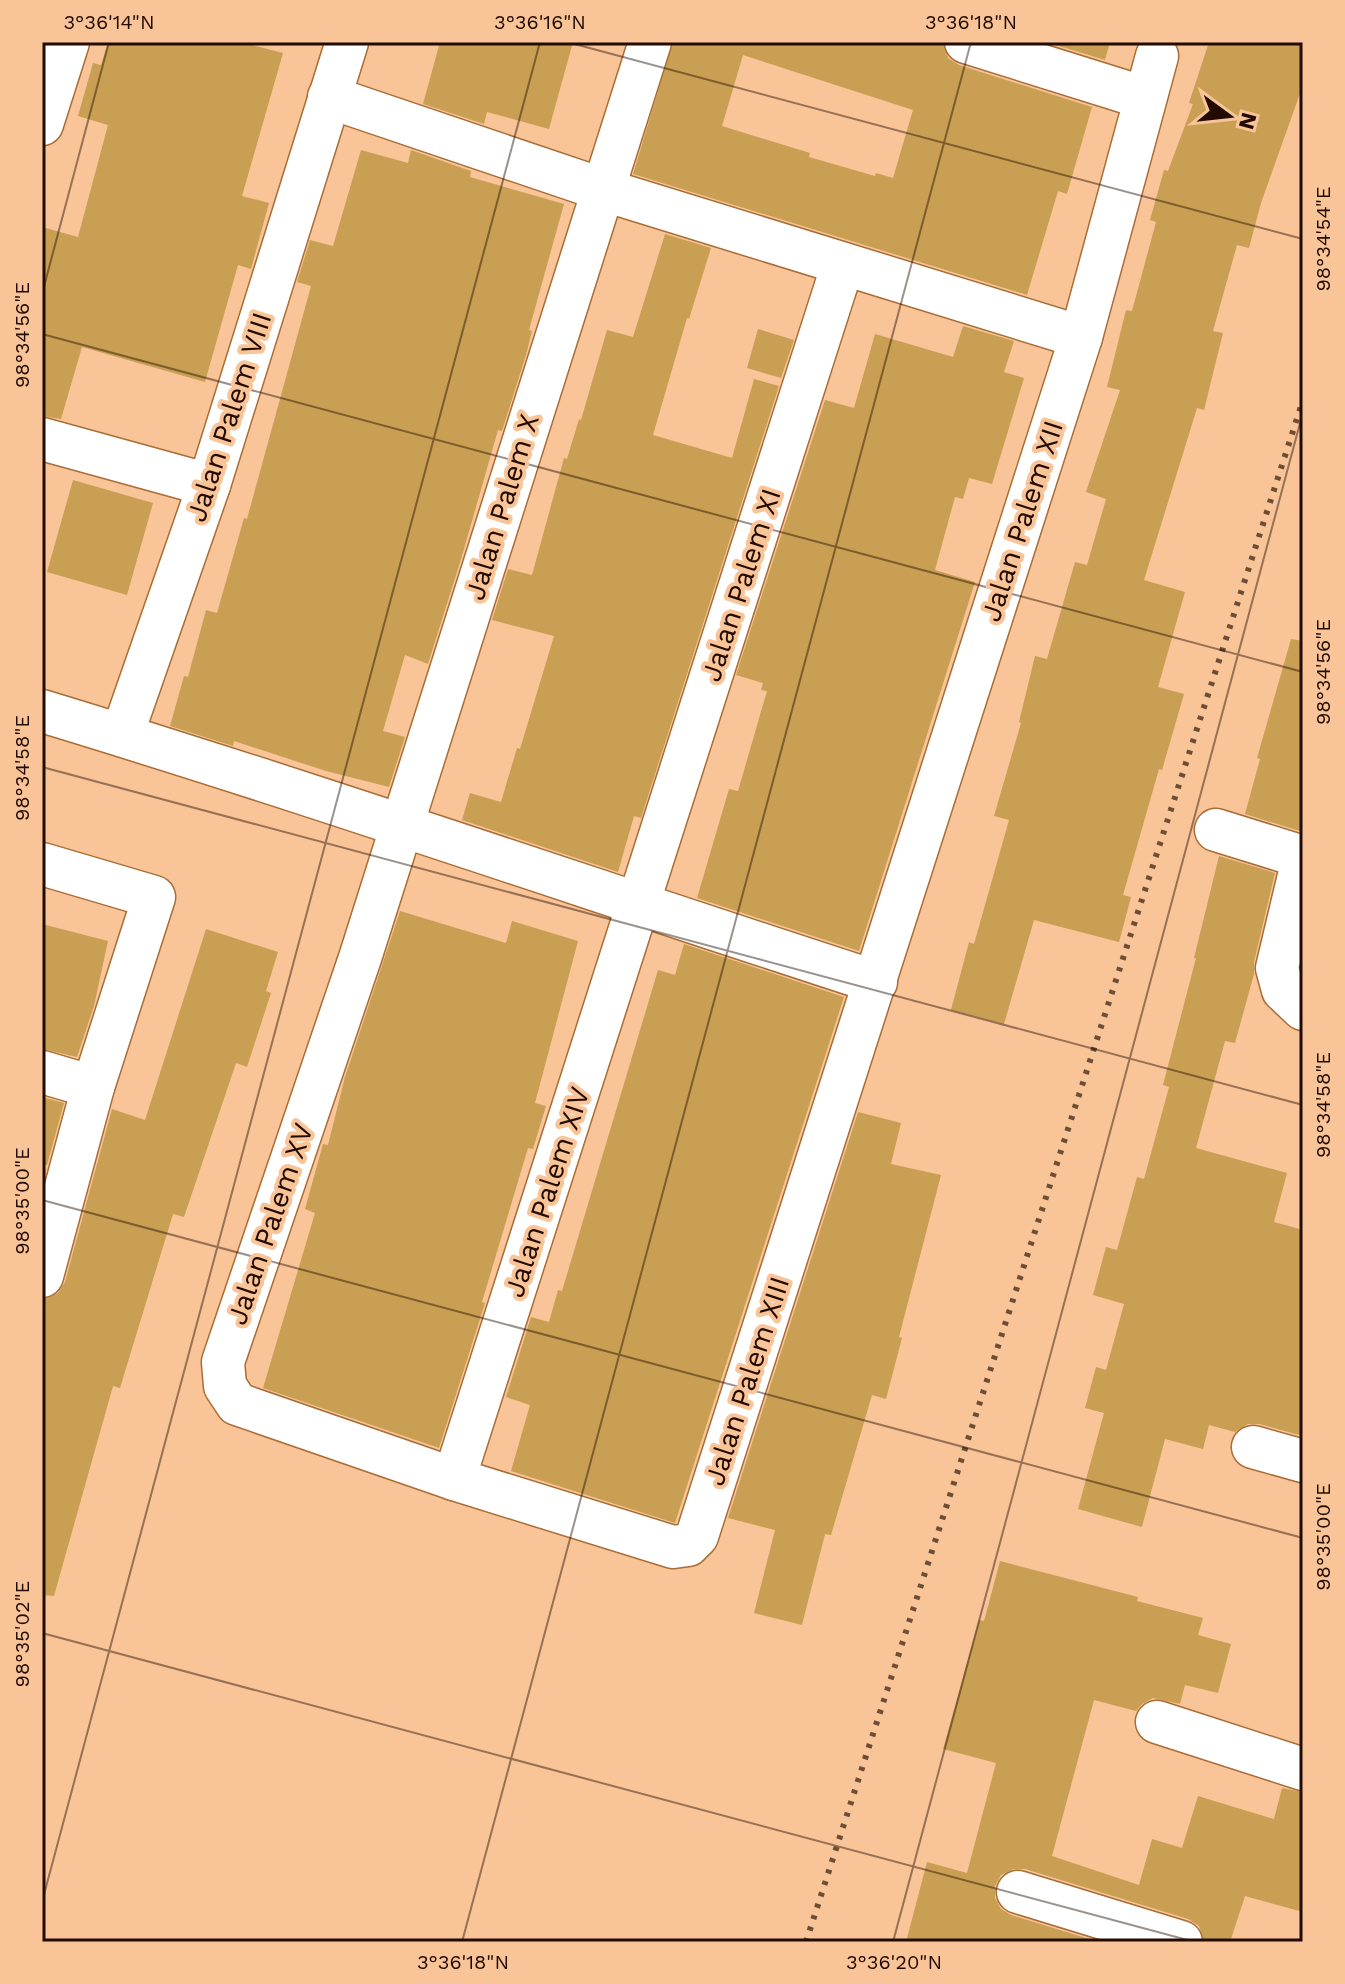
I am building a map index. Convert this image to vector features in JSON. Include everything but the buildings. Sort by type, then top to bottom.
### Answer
[{"type":"street","points":[[42,124],[68,42]]},
{"type":"street","name":"Jalan Palem VIII","points":[[122,735],[209,485],[347,42]]},
{"type":"street","name":"Jalan Palem X","points":[[403,824],[601,189],[650,42]]},
{"type":"street","points":[[966,42],[1145,98]]},
{"type":"street","name":"Jalan Palem XII","points":[[876,982],[1081,337],[1157,56]]},
{"type":"street","points":[[329,97],[601,189],[1081,337]]},
{"type":"street","name":"Jalan Palem XI","points":[[639,906],[843,264]]},
{"type":"street","points":[[42,439],[209,485]]},
{"type":"street","points":[[42,711],[403,824],[639,906],[876,982]]},
{"type":"street","name":"Jalan Palem XV","points":[[403,824],[223,1362],[225,1386],[237,1404],[454,1479]]},
{"type":"street","points":[[1216,830],[1303,858],[1277,968],[1283,990],[1303,1009]]},
{"type":"street","points":[[42,864],[154,897],[93,1087],[42,1276]]},
{"type":"street","name":"Jalan Palem XIV","points":[[454,1479],[639,906]]},
{"type":"street","name":"Jalan Palem XIII","points":[[454,1479],[673,1547],[688,1545],[697,1536],[876,982]]},
{"type":"street","points":[[42,1072],[93,1087]]},
{"type":"street","points":[[1253,1447],[1303,1461]]},
{"type":"street","points":[[1157,1722],[1303,1769]]},
{"type":"street","points":[[1018,1892],[1181,1942]]},
{"type":"railway","points":[[806,1942],[1303,400]]}]
